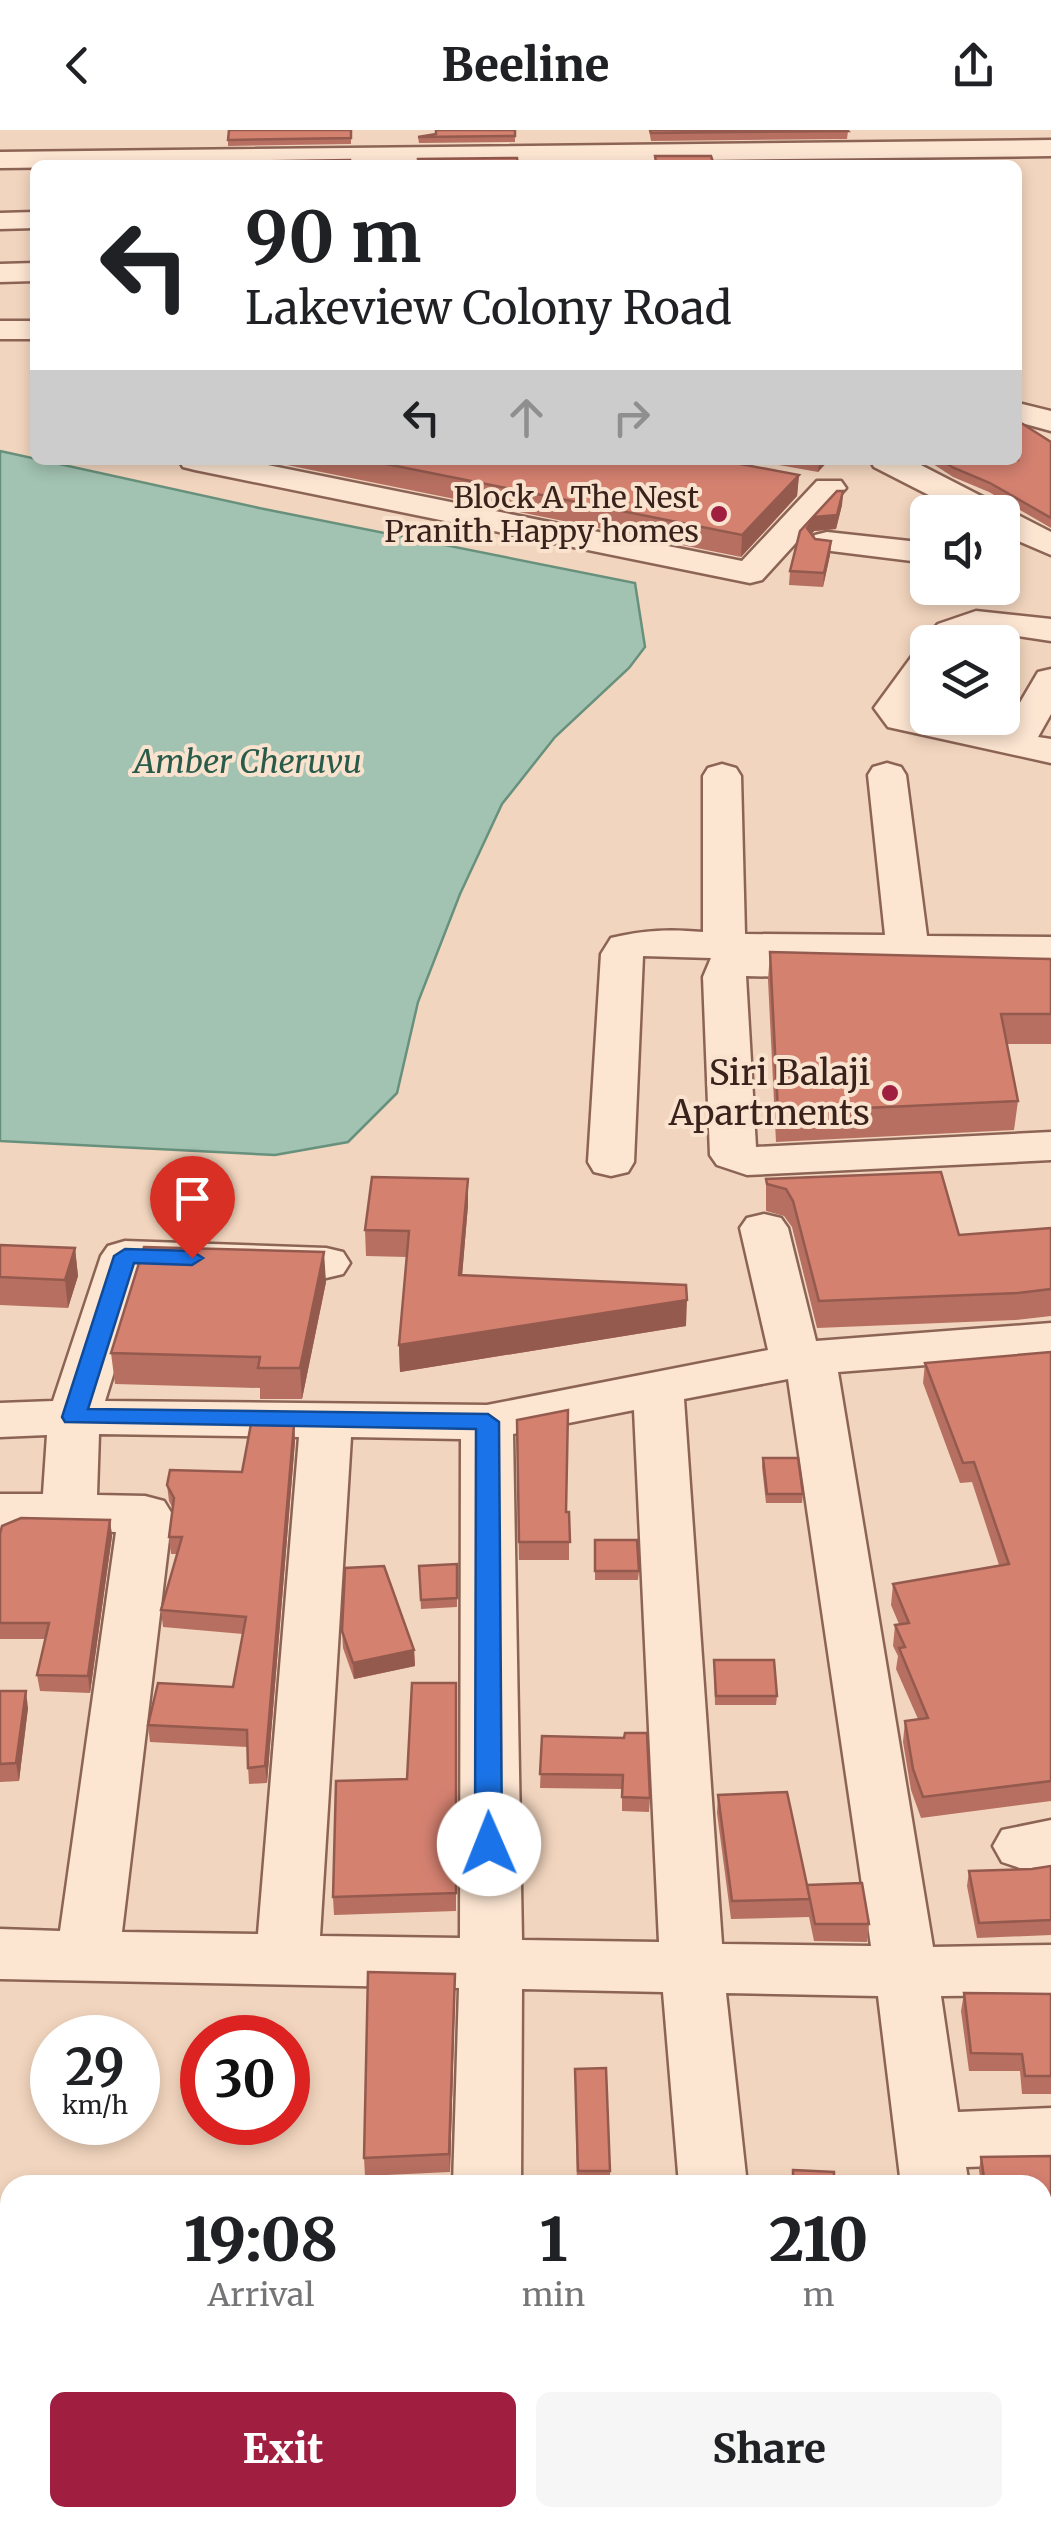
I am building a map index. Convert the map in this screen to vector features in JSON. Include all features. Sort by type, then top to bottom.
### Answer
[{"type":"street","points":[[37,158],[38,130]]},
{"type":"street","points":[[0,160],[98,160],[260,152],[643,149],[752,141],[875,150],[1051,148]]},
{"type":"street","points":[[0,221],[30,220]]},
{"type":"street","points":[[0,273],[30,272]]},
{"type":"street","points":[[0,330],[30,330]]},
{"type":"street","points":[[1022,414],[1051,421]]},
{"type":"street","points":[[236,465],[374,482],[750,573],[829,488],[791,481]]},
{"type":"street","points":[[896,465],[955,495]]},
{"type":"street","points":[[1020,529],[1051,545]]},
{"type":"street","points":[[828,542],[910,551]]},
{"type":"street","points":[[960,625],[999,625]]},
{"type":"street","points":[[1020,627],[1051,630]]},
{"type":"street","points":[[976,735],[1033,748],[1051,680]]},
{"type":"street","points":[[910,685],[893,708],[901,718],[910,720]]},
{"type":"street","points":[[887,775],[907,947]]},
{"type":"street","points":[[722,776],[724,946]]},
{"type":"street","points":[[611,1162],[622,954],[626,946],[642,942],[1051,950]]},
{"type":"street","points":[[1051,971],[740,963],[727,966],[724,976],[733,1155],[747,1161],[1051,1146]]},
{"type":"street","points":[[764,1228],[803,1360],[906,1972],[932,2163],[1051,2136]]},
{"type":"street","points":[[68,1511],[74,1417],[125,1256],[326,1263]]},
{"type":"street","points":[[0,1420],[74,1417],[488,1422],[803,1360],[1051,1339]]},
{"type":"street","points":[[658,1387],[692,1966],[712,2175]]},
{"type":"street","points":[[288,1960],[326,1420]]},
{"type":"street","points":[[488,1422],[488,2175]]},
{"type":"street","points":[[0,1522],[2,1512],[145,1514],[88,1954]]},
{"type":"street","points":[[0,1954],[906,1972],[1051,1970]]},
{"type":"water","name":"Amber Cheruvu","points":[[0,451],[30,458],[30,465],[64,465],[635,583],[645,647],[629,668],[555,737],[502,804],[460,894],[418,1002],[397,1093],[348,1142],[275,1155],[0,1141]]},
{"type":"building","points":[[229,130],[351,130],[351,138],[228,140]]},
{"type":"building","points":[[436,130],[515,130],[515,136],[418,137],[436,134]]},
{"type":"building","points":[[650,130],[847,130],[848,131],[651,133]]},
{"type":"building","points":[[655,156],[711,156],[712,160],[656,160]]},
{"type":"building","points":[[517,158],[517,160],[418,160]]},
{"type":"building","points":[[1022,424],[1051,442],[1051,518],[1020,500],[1020,495],[1011,495],[949,465],[1022,465]]},
{"type":"building","points":[[391,465],[746,465],[799,475],[742,535]]},
{"type":"building","points":[[837,491],[843,491],[837,515],[815,517],[807,528],[815,539],[831,541],[824,573],[790,571],[800,531]]},
{"type":"building","name":"Siri Balaji Apartments","points":[[770,952],[1051,959],[1051,1014],[1001,1014],[1018,1101],[778,1112]]},
{"type":"building","points":[[941,1172],[959,1235],[1051,1228],[1051,1289],[819,1301],[793,1201],[786,1189],[767,1184],[766,1179]]},
{"type":"building","points":[[372,1177],[468,1179],[459,1275],[686,1285],[687,1300],[399,1345],[409,1231],[365,1230]]},
{"type":"building","points":[[0,1245],[75,1248],[65,1280],[0,1277]]},
{"type":"building","points":[[144,1247],[324,1252],[300,1368],[258,1368],[260,1357],[111,1353]]},
{"type":"building","points":[[1051,1352],[1051,1781],[923,1797],[913,1769],[905,1721],[928,1718],[899,1648],[905,1647],[895,1625],[909,1623],[893,1584],[1009,1564],[974,1462],[963,1463],[925,1363]]},
{"type":"building","points":[[568,1410],[566,1512],[570,1542],[519,1542],[517,1420]]},
{"type":"building","points":[[251,1424],[294,1424],[265,1766],[248,1768],[247,1730],[148,1725],[158,1683],[233,1687],[246,1617],[161,1610],[182,1537],[169,1537],[174,1498],[167,1485],[170,1470],[242,1472]]},
{"type":"building","points":[[763,1458],[798,1458],[803,1494],[767,1494]]},
{"type":"building","points":[[21,1518],[110,1520],[88,1676],[37,1675],[49,1623],[0,1623],[0,1534],[2,1526]]},
{"type":"building","points":[[595,1540],[637,1540],[639,1571],[595,1571]]},
{"type":"building","points":[[457,1564],[457,1598],[421,1600],[419,1566]]},
{"type":"building","points":[[384,1566],[414,1650],[353,1663],[342,1631],[345,1568]]},
{"type":"building","points":[[714,1660],[774,1660],[777,1696],[716,1696]]},
{"type":"building","points":[[412,1683],[456,1683],[456,1893],[333,1897],[336,1781],[407,1779]]},
{"type":"building","points":[[0,1691],[26,1691],[16,1763],[0,1764]]},
{"type":"building","points":[[625,1733],[647,1733],[650,1798],[622,1797],[623,1775],[540,1774],[542,1736],[624,1738]]},
{"type":"building","points":[[787,1792],[810,1899],[732,1901],[718,1795]]},
{"type":"building","points":[[1051,1866],[1051,1920],[979,1923],[969,1871]]},
{"type":"building","points":[[862,1883],[869,1924],[815,1924],[807,1885]]},
{"type":"building","points":[[368,1972],[455,1974],[449,2154],[364,2158]]},
{"type":"building","points":[[964,1993],[1051,1994],[1051,2076],[1025,2076],[1022,2054],[971,2053]]},
{"type":"building","points":[[606,2068],[610,2171],[578,2171],[575,2069]]},
{"type":"building","points":[[1051,2156],[1051,2175],[984,2175],[981,2157]]},
{"type":"building","points":[[793,2170],[834,2172],[834,2175],[793,2175]]},
{"type":"place","name":"Block A The Nest Pranith Happy homes","points":[[719,514]]},
{"type":"place","name":"Siri Balaji Apartments","points":[[890,1093]]},
{"type":"route","points":[[192,1258],[125,1256],[74,1417],[488,1422],[489,1844]]}]
